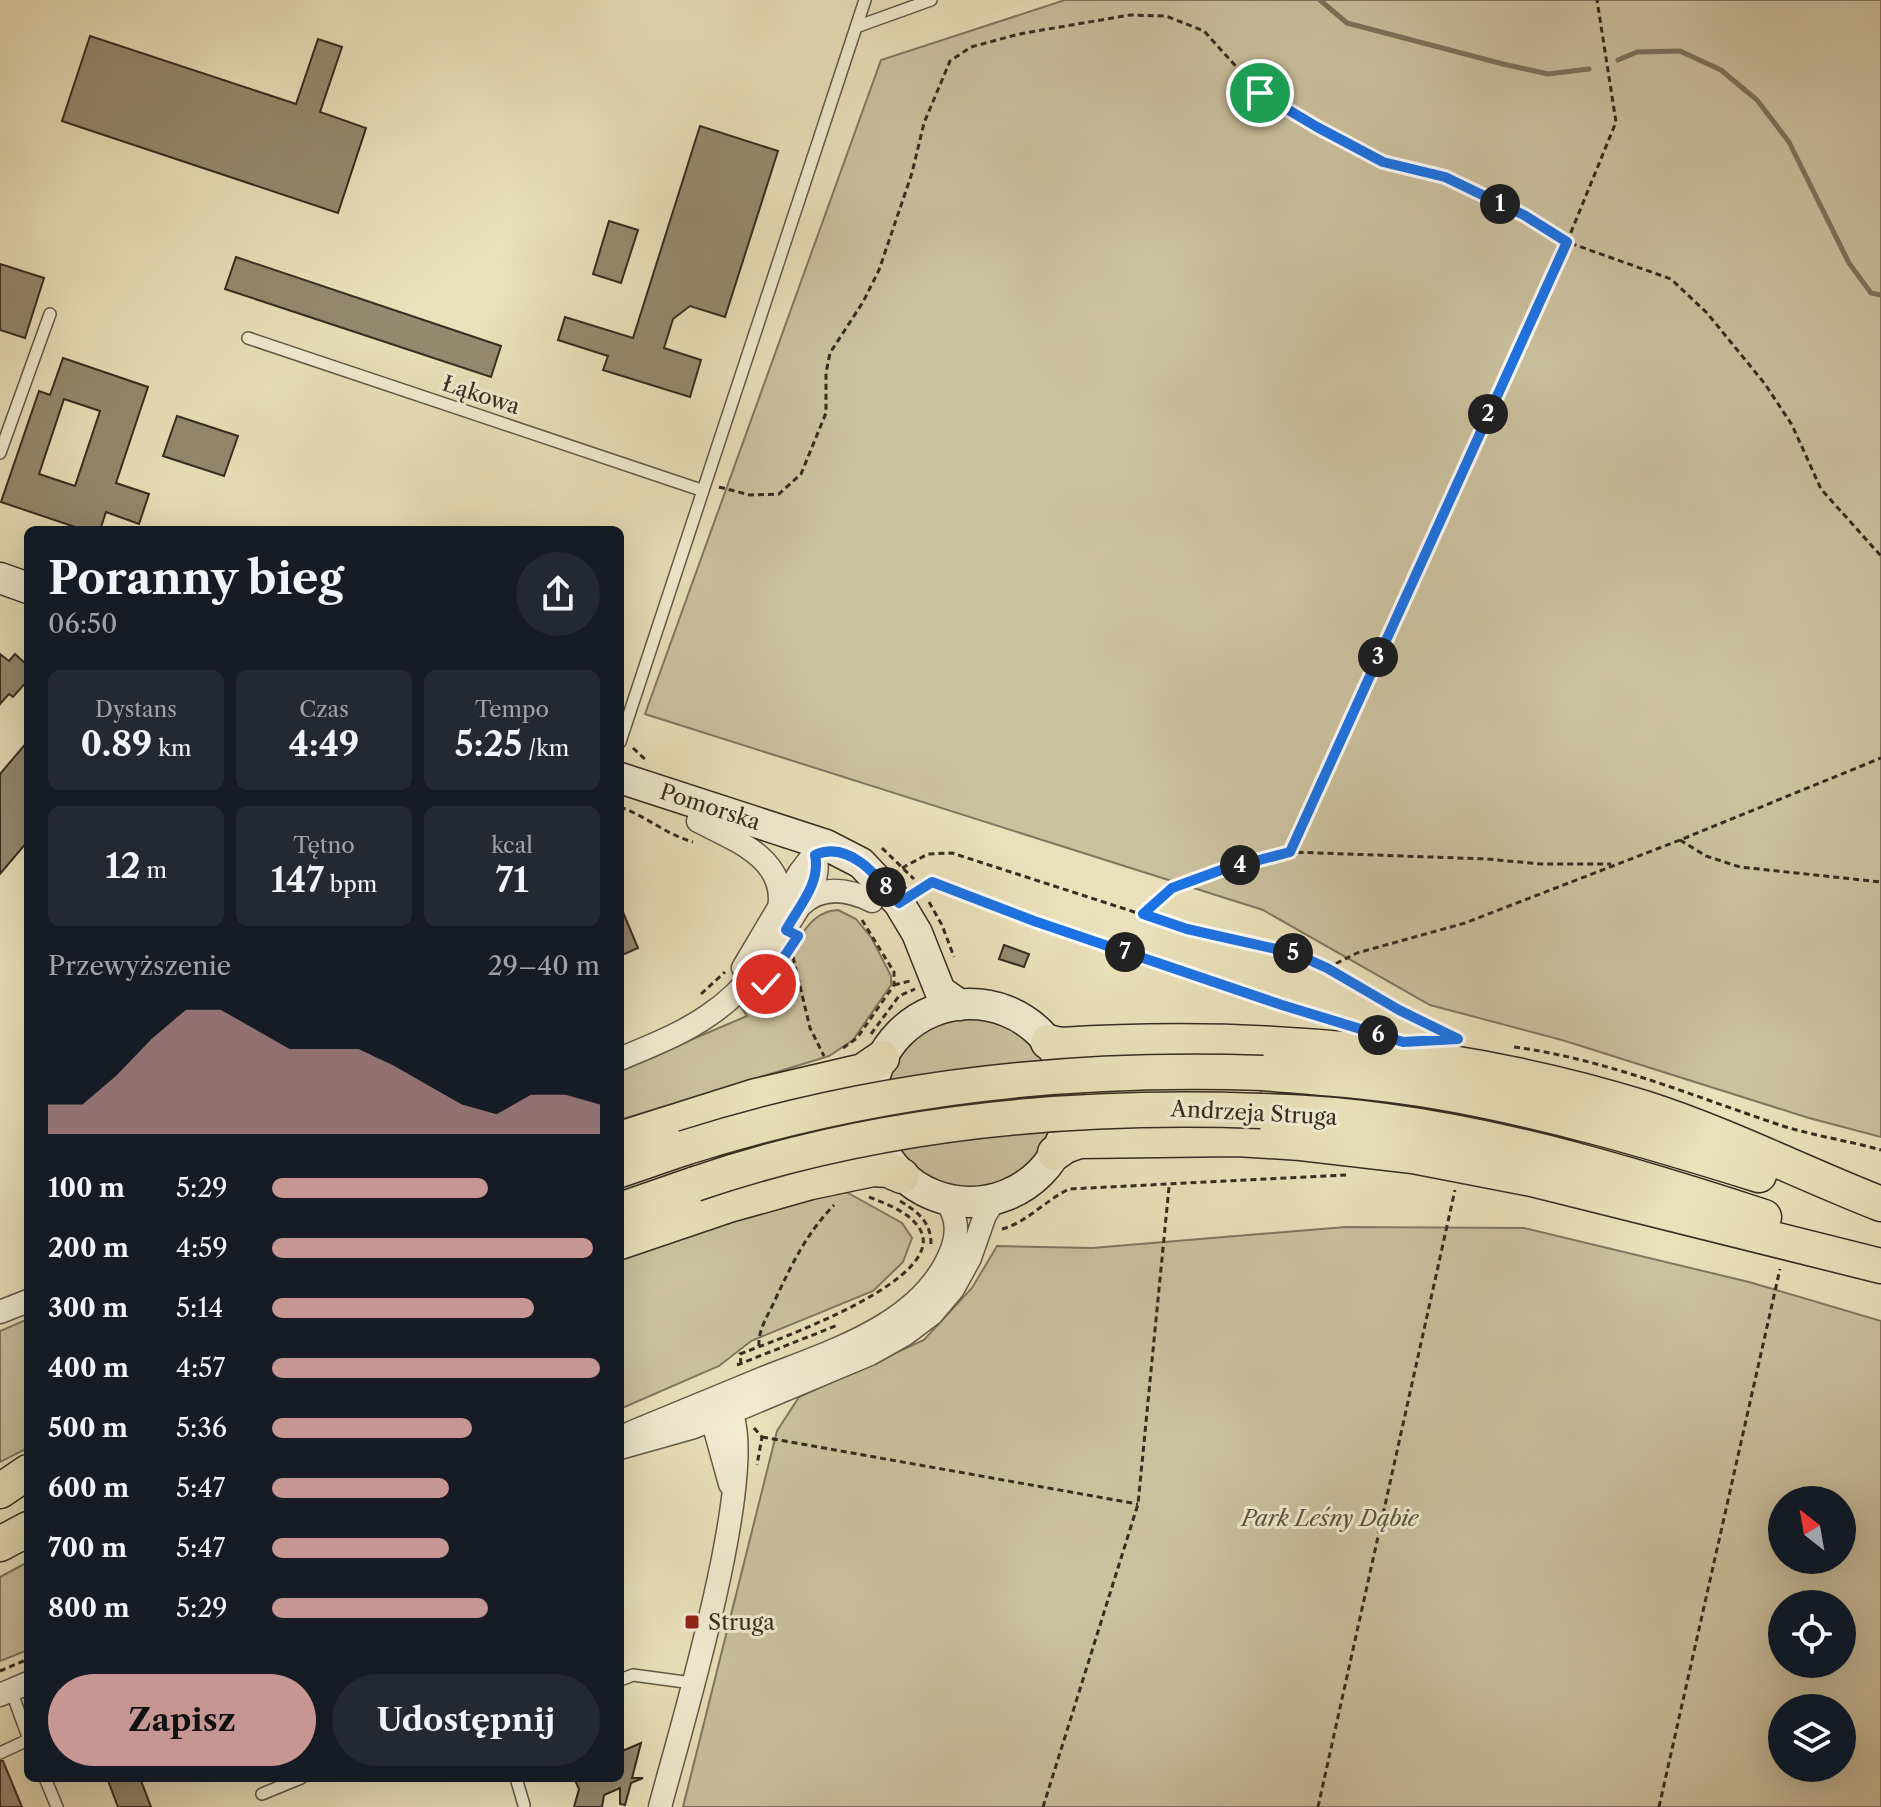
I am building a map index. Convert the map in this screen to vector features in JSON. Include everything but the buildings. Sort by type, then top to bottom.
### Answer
[{"type":"main road","points":[[1048,1042],[1061,1045],[1165,1041],[1305,1046],[1437,1062],[1530,1079],[1643,1108],[1684,1122],[1881,1204]]},
{"type":"main road","points":[[624,1138],[756,1096],[863,1071],[882,1058]]},
{"type":"main road","name":"Andrzeja Struga","points":[[624,1169],[771,1123],[864,1102],[962,1086],[1111,1073],[1263,1073],[1421,1089],[1555,1116],[1688,1153],[1881,1213]]},
{"type":"main road","name":"Andrzeja Struga","points":[[624,1209],[744,1169],[846,1144],[986,1120],[1114,1109],[1261,1111],[1388,1122],[1546,1152],[1704,1197],[1881,1257]]},
{"type":"main road","points":[[1055,1153],[1079,1141],[1170,1138],[1301,1143],[1413,1156],[1532,1179],[1881,1266]]},
{"type":"main road","points":[[624,1241],[729,1205],[811,1182],[873,1169],[884,1169],[902,1176]]},
{"type":"main road","points":[[0,1491],[24,1475]]},
{"type":"main road","points":[[0,1502],[24,1488]]},
{"type":"main road","points":[[0,1546],[24,1534]]},
{"type":"street","points":[[0,578],[24,587]]},
{"type":"street","name":"Pomorska","points":[[624,780],[868,869],[886,902],[917,989],[919,1008],[912,1023]]},
{"type":"street","name":"Pomorska","points":[[624,798],[699,832],[758,854],[770,865],[788,910]]},
{"type":"street","name":"Pomorska","points":[[699,832],[817,852]]},
{"type":"street","points":[[624,1057],[708,1016],[740,990],[769,955],[800,872],[817,852]]},
{"type":"street","points":[[788,910],[828,891],[852,893],[886,902]]},
{"type":"street","name":"Pomorska","points":[[886,902],[917,933],[940,991],[960,1005]]},
{"type":"street","points":[[624,1446],[870,1354],[924,1320],[958,1281],[989,1208],[1036,1177],[1055,1153],[1067,1124],[1069,1093],[1063,1069],[1048,1042],[1025,1021],[1009,1012],[985,1005],[960,1005],[930,1013],[895,1038],[882,1058],[872,1089],[872,1120],[882,1149],[902,1176],[920,1189],[943,1198],[973,1202],[1004,1196]]},
{"type":"street","points":[[624,1437],[720,1409],[868,1334],[917,1299],[939,1274],[955,1241],[957,1226],[954,1214],[943,1198]]},
{"type":"street","points":[[0,1312],[24,1303]]},
{"type":"street","points":[[660,1807],[725,1552],[733,1492],[720,1409]]},
{"type":"lane","points":[[624,730],[865,0]]},
{"type":"lane","points":[[856,27],[931,0]]},
{"type":"lane","points":[[0,453],[50,314]]},
{"type":"lane","name":"Łąkowa","points":[[248,338],[703,486]]},
{"type":"lane","points":[[886,902],[932,882],[1034,921]]},
{"type":"lane","points":[[624,1678],[633,1675],[692,1683]]},
{"type":"lane","points":[[10,1685],[24,1726]]},
{"type":"lane","points":[[0,1753],[24,1740]]},
{"type":"lane","points":[[47,1782],[57,1807]]},
{"type":"lane","points":[[262,1794],[291,1782]]},
{"type":"lane","points":[[517,1782],[524,1805]]},
{"type":"path","points":[[1290,852],[1567,242],[1616,122],[1597,0]]},
{"type":"path","points":[[703,486],[750,495],[779,494],[801,474],[826,413],[826,373],[830,353],[863,302],[879,270],[912,173],[924,123],[950,61],[971,47],[1019,34],[1130,15],[1166,16],[1204,31],[1260,93],[1383,162],[1445,177],[1524,215],[1567,242],[1671,279],[1707,313],[1765,384],[1785,414],[1821,489],[1881,556]]},
{"type":"path","points":[[1327,968],[1357,953],[1465,923],[1881,758]]},
{"type":"path","points":[[624,808],[638,813],[684,840],[699,832]]},
{"type":"path","points":[[1680,840],[1706,856],[1740,867],[1881,882]]},
{"type":"path","points":[[1143,914],[1172,888],[1221,870],[1290,852],[1487,859],[1541,864],[1617,864]]},
{"type":"path","points":[[896,873],[928,854],[952,853],[1220,937],[1294,953],[1458,1039],[1444,1040]]},
{"type":"path","points":[[1034,921],[1343,1024]]},
{"type":"path","points":[[783,962],[791,949],[810,1028],[830,1064]]},
{"type":"path","points":[[692,1001],[729,967]]},
{"type":"path","points":[[979,1230],[997,1231],[1012,1227],[1048,1199],[1069,1189],[1358,1175]]},
{"type":"path","points":[[1318,1807],[1456,1184]]},
{"type":"path","points":[[1043,1807],[1138,1504],[1169,1186]]},
{"type":"path","points":[[759,1346],[761,1330],[795,1256],[837,1202]]},
{"type":"path","points":[[1659,1807],[1781,1261]]},
{"type":"path","points":[[762,1437],[1138,1504]]},
{"type":"path","points":[[10,1685],[24,1665]]},
{"type":"green space","points":[[1065,0],[1881,0],[1881,1137],[1809,1118],[1562,1040],[1430,1005],[1263,910],[645,714],[881,60]]},
{"type":"green space","points":[[838,910],[856,919],[871,937],[891,976],[891,985],[853,1040],[829,1056],[624,1119],[624,1068],[747,1016],[737,1001],[787,938],[793,941],[798,939],[810,923]]},
{"type":"green space","points":[[970,1016],[1004,1023],[1032,1042],[1051,1070],[1058,1104],[1051,1138],[1032,1166],[1004,1185],[970,1192],[936,1185],[908,1166],[889,1138],[882,1104],[889,1070],[908,1042],[936,1023]]},
{"type":"green space","points":[[841,1189],[902,1223],[912,1238],[903,1262],[873,1291],[751,1341],[719,1366],[624,1407],[624,1253]]},
{"type":"green space","name":"Park Leśny Dąbie","points":[[1346,1227],[1524,1228],[1749,1282],[1881,1321],[1881,1807],[683,1807],[777,1431],[799,1397],[924,1340],[972,1288],[997,1246],[1092,1248]]},
{"type":"green space","points":[[24,1321],[24,1450],[0,1462],[0,1331]]},
{"type":"green space","points":[[24,1564],[24,1652],[0,1661],[0,1577]]},
{"type":"waterway","points":[[1320,0],[1347,23],[1503,64],[1548,74],[1589,69]]},
{"type":"waterway","points":[[1618,60],[1637,52],[1680,51],[1721,70],[1757,100],[1789,142],[1849,263],[1871,293],[1881,295]]},
{"type":"place","name":"Struga","points":[[692,1622]]},
{"type":"route","points":[[766,984],[798,936],[786,930],[812,886],[817,869],[815,855],[835,850],[861,863],[899,903],[932,882],[1034,921],[1282,1005],[1403,1042],[1458,1039],[1294,953],[1187,929],[1143,914],[1172,888],[1221,870],[1290,852],[1567,242],[1524,215],[1445,177],[1383,162],[1260,93]]}]
